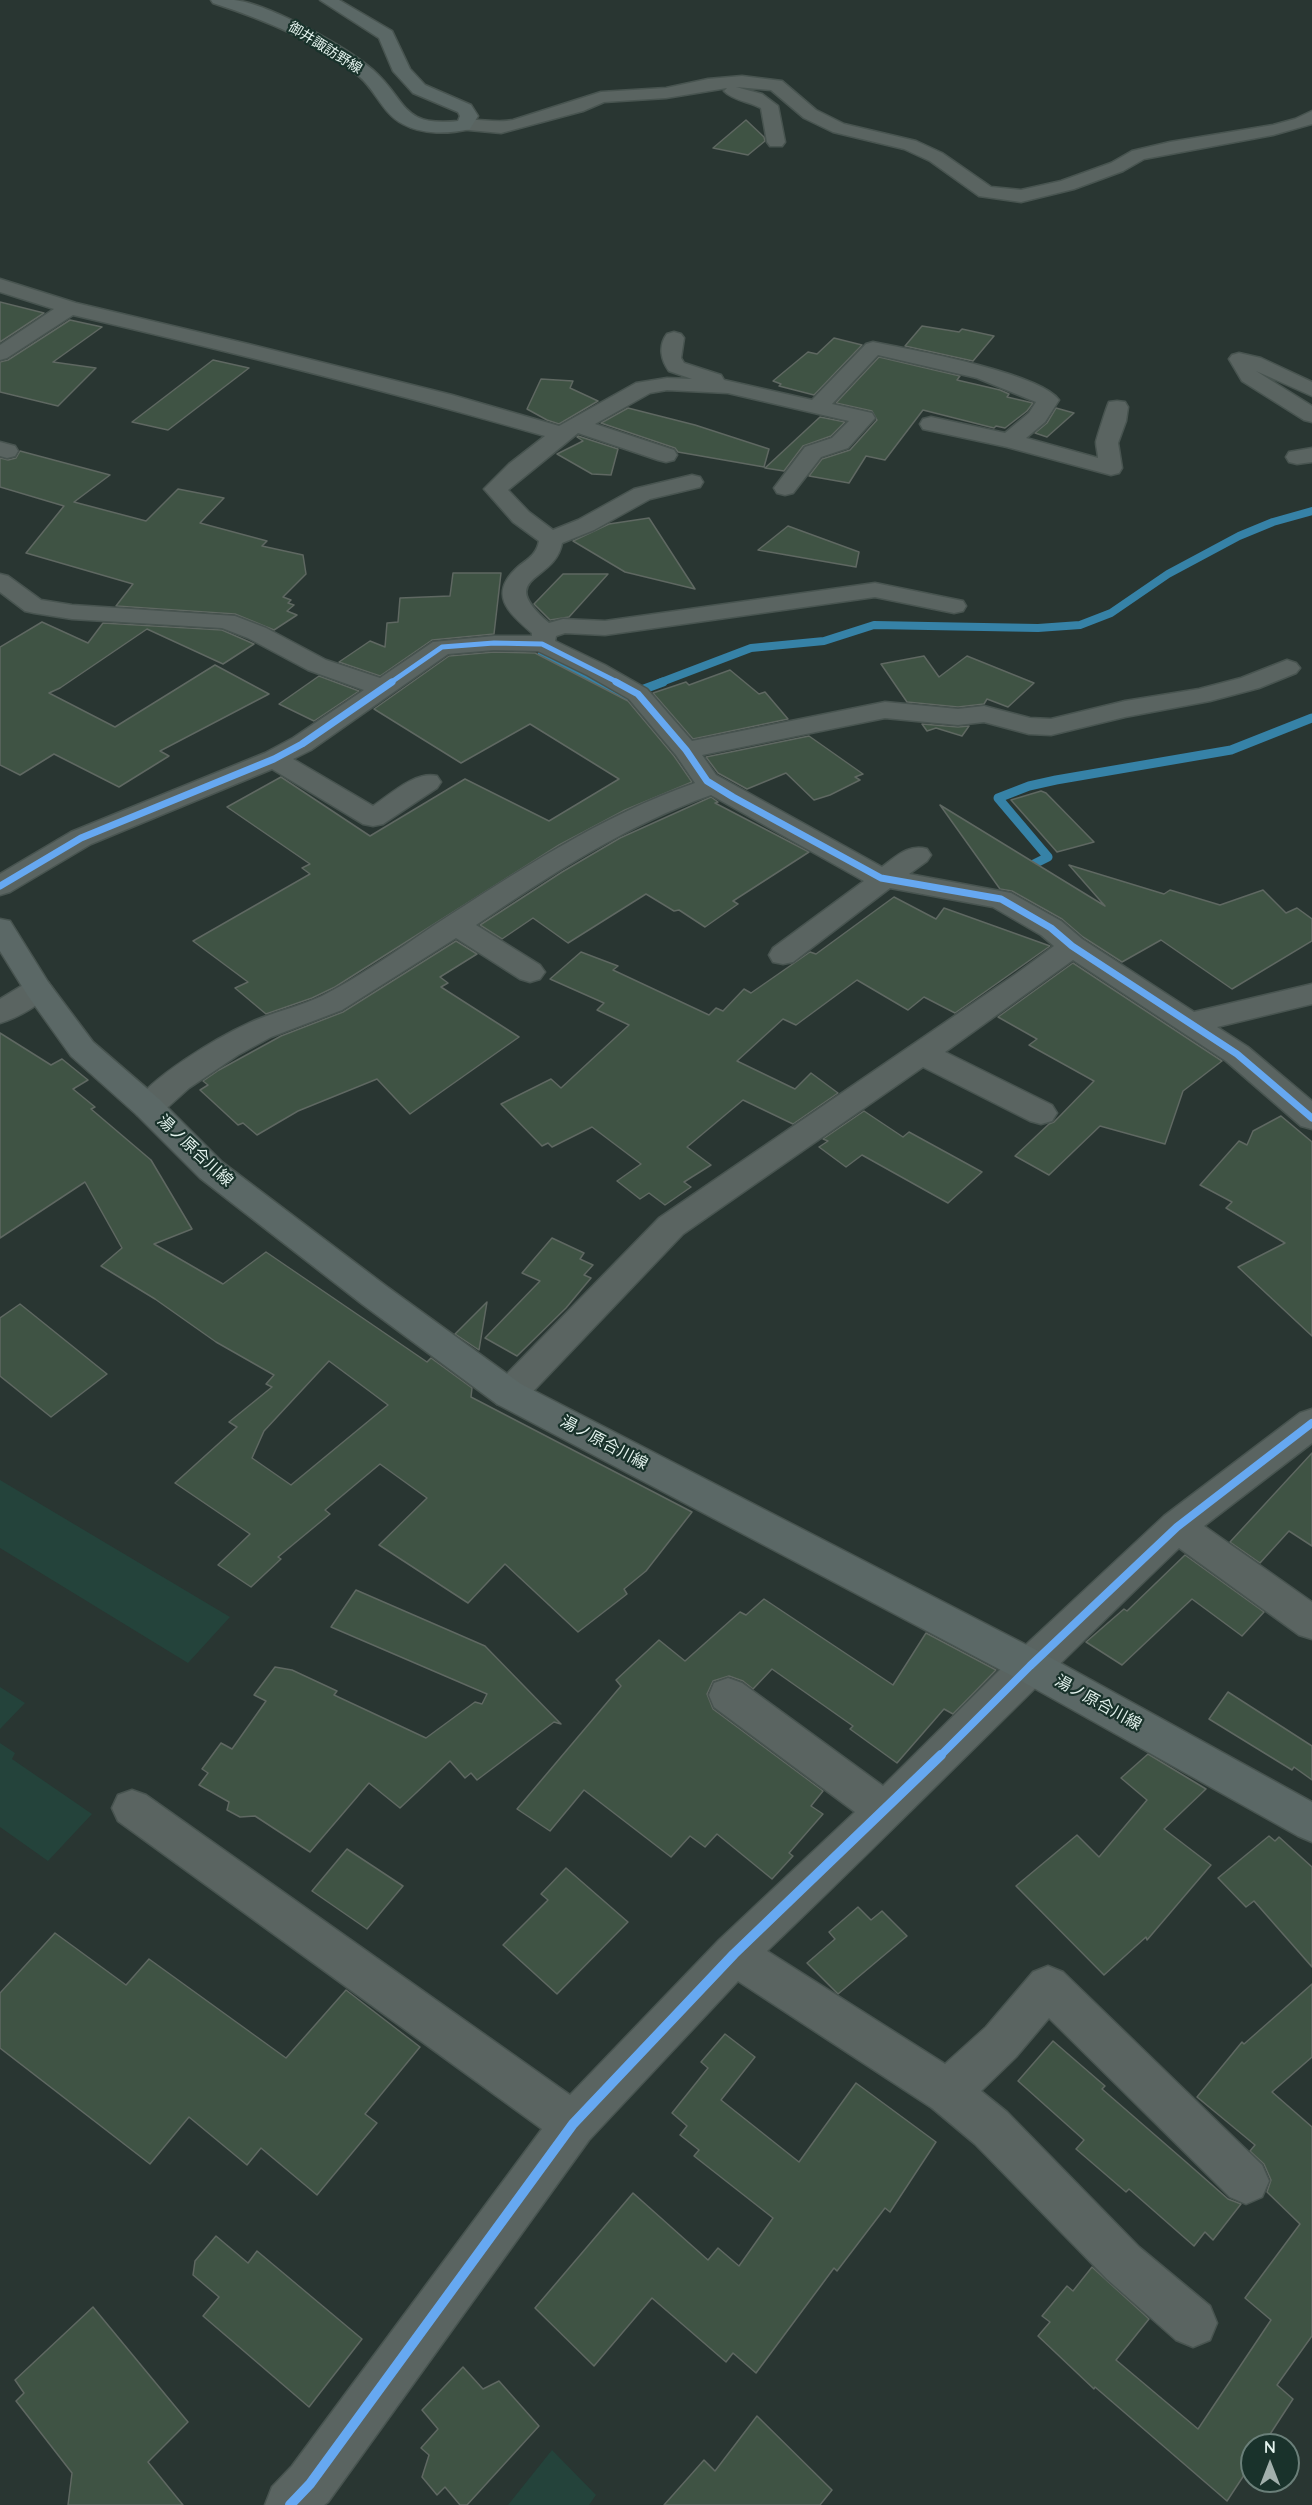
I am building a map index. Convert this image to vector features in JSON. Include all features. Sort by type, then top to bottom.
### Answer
[{"type":"main road","name":"御井諏訪野線","points":[[219,0],[283,21],[350,61],[369,75],[400,115],[411,122],[448,128],[464,125]]},
{"type":"main road","points":[[328,0],[387,35],[402,71],[419,89],[465,110],[469,116],[464,125]]},
{"type":"main road","name":"湯ノ原合川線","points":[[0,928],[38,989],[82,1049],[148,1107],[211,1170],[374,1295],[509,1394],[1030,1666],[1312,1823]]},
{"type":"street","points":[[686,90],[708,84],[742,81],[776,85],[810,114],[839,128],[876,135],[910,145],[936,158],[986,192],[1021,196],[1066,185],[1117,167],[1138,155],[1273,130],[1301,123],[1312,116]]},
{"type":"street","points":[[464,125],[501,128],[517,125],[555,111],[578,107],[601,97],[686,90],[728,91],[756,98],[769,106],[776,142]]},
{"type":"street","points":[[0,285],[70,308],[241,348],[666,455]]},
{"type":"street","points":[[0,354],[70,308]]},
{"type":"street","points":[[674,338],[671,358],[676,367],[720,381],[728,387]]},
{"type":"street","points":[[818,406],[873,348],[970,369],[1019,386],[1048,400],[1037,417],[1010,441]]},
{"type":"street","points":[[1312,390],[1254,362],[1239,359],[1249,377],[1312,415]]},
{"type":"street","points":[[551,539],[510,509],[495,489],[568,429],[644,388],[667,384],[728,387],[864,418],[840,443],[813,452],[785,488]]},
{"type":"street","points":[[931,424],[1010,441],[1111,468],[1107,443],[1115,421],[1117,407]]},
{"type":"street","points":[[551,539],[586,525],[642,495],[692,482]]},
{"type":"street","points":[[551,539],[552,547],[547,556],[515,585],[514,596],[520,609],[543,638],[638,694],[686,750],[707,781],[885,879],[1001,899],[1051,928],[1072,946],[1237,1054],[1312,1118]]},
{"type":"street","points":[[0,581],[34,606],[72,612],[226,621],[257,633],[317,665],[384,688]]},
{"type":"street","points":[[765,606],[795,582]]},
{"type":"street","points":[[0,886],[81,838],[274,759],[302,744],[442,647],[543,638],[563,626],[605,628],[875,590],[954,606]]},
{"type":"street","points":[[686,750],[885,710],[957,717],[984,714],[1029,726],[1051,727],[1133,707],[1201,696],[1250,683],[1287,668]]},
{"type":"street","points":[[274,759],[373,818],[428,782]]},
{"type":"street","points":[[148,1107],[178,1081],[226,1048],[260,1030],[332,1003],[554,860],[669,801],[714,785]]},
{"type":"street","points":[[783,955],[917,855]]},
{"type":"street","points":[[456,925],[530,972]]},
{"type":"street","points":[[509,1394],[671,1226],[1026,981],[1072,946]]},
{"type":"street","points":[[0,1013],[38,989]]},
{"type":"street","points":[[1189,1023],[1312,994]]},
{"type":"street","points":[[922,1053],[1041,1113]]},
{"type":"street","points":[[306,2498],[573,2124],[734,1954],[885,1811],[1030,1666],[1177,1527],[1312,1423]]},
{"type":"street","points":[[1177,1527],[1312,1623]]},
{"type":"street","points":[[728,1695],[885,1811]]},
{"type":"street","points":[[132,1809],[573,2124]]},
{"type":"street","points":[[734,1954],[948,2092],[991,2128],[1124,2263],[1193,2324]]},
{"type":"street","points":[[948,2092],[1001,2042],[1048,1988],[1246,2181]]},
{"type":"shaded area","points":[[0,1480],[230,1617],[188,1663],[0,1548]]},
{"type":"shaded area","points":[[0,1687],[25,1703],[0,1729]]},
{"type":"shaded area","points":[[0,1743],[15,1753],[12,1759],[92,1814],[48,1861],[0,1827]]},
{"type":"shaded area","points":[[552,2450],[596,2495],[589,2505],[508,2505]]},
{"type":"building","points":[[746,120],[764,137],[765,141],[748,155],[713,148]]},
{"type":"building","points":[[0,302],[44,313],[0,342]]},
{"type":"building","points":[[70,320],[102,327],[53,362],[96,368],[58,406],[0,392],[0,362],[8,360]]},
{"type":"building","points":[[922,326],[959,332],[962,329],[994,336],[973,361],[905,346]]},
{"type":"building","points":[[834,338],[862,345],[814,395],[779,386],[781,384],[773,381],[808,352],[817,354]]},
{"type":"building","points":[[879,357],[960,376],[957,380],[1000,390],[1009,394],[1007,397],[1033,403],[1027,411],[1005,428],[996,426],[994,428],[923,410],[885,460],[866,456],[849,483],[809,476],[822,459],[850,450],[877,420],[872,411],[836,403]]},
{"type":"building","points":[[213,360],[249,368],[168,430],[132,422]]},
{"type":"building","points":[[541,379],[573,381],[570,388],[598,401],[559,424],[547,420],[527,409]]},
{"type":"building","points":[[628,408],[695,425],[769,449],[764,467],[678,452],[675,448],[601,423]]},
{"type":"building","points":[[1056,408],[1074,413],[1047,437],[1035,433],[1047,423]]},
{"type":"building","points":[[820,417],[845,422],[831,436],[803,446],[784,471],[765,468]]},
{"type":"building","points":[[578,436],[618,449],[611,475],[592,474],[557,454],[583,441]]},
{"type":"building","points":[[20,451],[110,475],[74,502],[146,521],[178,489],[224,498],[200,523],[267,541],[262,546],[303,555],[306,574],[283,597],[291,600],[288,603],[294,605],[287,611],[297,615],[274,630],[235,614],[116,606],[133,584],[26,553],[64,506],[0,487],[0,458],[8,460],[16,458]]},
{"type":"building","points":[[649,518],[695,589],[625,572],[573,541],[609,524]]},
{"type":"building","points":[[788,526],[859,552],[856,567],[758,550]]},
{"type":"building","points":[[453,573],[501,573],[494,634],[432,640],[380,676],[339,662],[370,641],[385,647],[387,623],[398,622],[400,598],[450,596]]},
{"type":"building","points":[[563,574],[608,574],[569,617],[550,620],[534,604]]},
{"type":"building","points":[[42,622],[88,643],[103,623],[222,630],[254,644],[223,664],[147,629],[60,688],[49,693],[115,727],[215,665],[269,694],[160,751],[169,756],[119,787],[54,754],[20,775],[0,765],[0,647]]},
{"type":"building","points":[[494,652],[535,653],[628,701],[674,756],[692,782],[625,810],[559,845],[335,987],[312,998],[266,1014],[235,988],[248,982],[193,941],[310,874],[302,868],[310,864],[227,807],[281,777],[370,836],[465,779],[549,821],[619,779],[530,724],[461,763],[374,709],[449,656]]},
{"type":"building","points":[[924,656],[939,677],[967,656],[1034,683],[1008,707],[987,699],[984,704],[958,707],[907,702],[881,664]]},
{"type":"building","points":[[730,670],[759,694],[765,692],[788,719],[693,739],[653,693],[686,682],[689,685]]},
{"type":"building","points":[[319,676],[359,691],[314,721],[279,704]]},
{"type":"building","points":[[922,724],[969,726],[962,736],[936,728],[927,731]]},
{"type":"building","points":[[809,736],[863,774],[855,777],[860,780],[814,800],[786,773],[747,789],[718,773],[706,757]]},
{"type":"building","points":[[1041,791],[1046,793],[1094,842],[1057,852],[1011,800]]},
{"type":"building","points":[[711,797],[718,802],[715,803],[809,852],[733,901],[738,904],[705,927],[679,910],[674,911],[646,894],[568,943],[533,918],[502,939],[480,925],[620,838]]},
{"type":"building","points":[[940,805],[1105,906],[1069,865],[1164,894],[1170,890],[1220,905],[1263,890],[1286,913],[1297,908],[1312,919],[1312,941],[1232,989],[1161,940],[1122,962],[1083,937],[1062,919],[1012,891],[1000,889]]},
{"type":"building","points":[[894,897],[936,919],[944,908],[1050,946],[955,1013],[924,997],[908,1010],[857,980],[796,1025],[783,1019],[737,1061],[795,1089],[811,1073],[838,1093],[793,1124],[743,1100],[687,1147],[711,1165],[684,1182],[691,1187],[665,1205],[649,1193],[640,1199],[617,1181],[641,1164],[592,1127],[552,1147],[548,1143],[542,1146],[501,1104],[551,1079],[561,1088],[629,1025],[597,1010],[604,1003],[550,979],[581,952],[618,966],[613,970],[709,1015],[716,1008],[723,1011],[744,989],[751,993],[810,952],[816,954]]},
{"type":"building","points":[[456,941],[477,954],[440,977],[448,983],[441,987],[519,1037],[410,1114],[377,1079],[298,1111],[257,1135],[243,1123],[238,1125],[200,1090],[208,1085],[203,1081],[219,1070],[281,1036],[343,1012]]},
{"type":"building","points":[[1073,963],[1222,1061],[1183,1091],[1165,1144],[1100,1126],[1049,1175],[1015,1156],[1054,1122],[1094,1081],[1029,1045],[1037,1039],[998,1017]]},
{"type":"building","points":[[0,1033],[51,1065],[62,1059],[88,1080],[73,1089],[95,1107],[91,1109],[151,1160],[192,1229],[154,1244],[223,1284],[266,1252],[427,1362],[431,1358],[472,1388],[471,1397],[692,1512],[646,1571],[624,1589],[627,1594],[578,1632],[505,1564],[468,1603],[379,1545],[427,1498],[380,1464],[325,1510],[330,1514],[278,1557],[281,1559],[251,1587],[218,1565],[250,1534],[175,1483],[237,1427],[229,1422],[272,1387],[266,1384],[274,1375],[216,1342],[155,1299],[101,1266],[122,1248],[85,1182],[0,1238]],"holes":[[[329,1361],[388,1405],[291,1485],[252,1458],[264,1431]]]},
{"type":"building","points":[[864,1111],[903,1137],[909,1132],[982,1172],[948,1203],[862,1155],[846,1167],[819,1147],[828,1141],[823,1139]]},
{"type":"building","points":[[1281,1116],[1312,1142],[1312,1336],[1238,1267],[1285,1243],[1226,1208],[1232,1202],[1200,1185],[1239,1141],[1247,1145],[1253,1131]]},
{"type":"building","points":[[552,1238],[584,1253],[580,1259],[593,1265],[584,1275],[591,1278],[566,1308],[517,1356],[485,1338],[540,1281],[522,1273]]},
{"type":"building","points":[[487,1302],[479,1350],[455,1334]]},
{"type":"building","points":[[20,1304],[107,1374],[51,1417],[0,1376],[0,1318]]},
{"type":"building","points":[[1312,1453],[1312,1546],[1289,1531],[1260,1563],[1230,1542]]},
{"type":"building","points":[[1185,1555],[1264,1612],[1242,1636],[1192,1599],[1122,1665],[1086,1642],[1124,1609],[1127,1611]]},
{"type":"building","points":[[356,1590],[485,1646],[561,1724],[554,1722],[477,1780],[471,1773],[465,1778],[450,1761],[400,1808],[369,1783],[310,1852],[255,1816],[240,1817],[227,1810],[229,1802],[199,1785],[208,1773],[202,1769],[221,1743],[232,1749],[266,1701],[254,1695],[275,1667],[292,1670],[337,1691],[334,1695],[426,1738],[475,1702],[482,1704],[487,1694],[331,1627]]},
{"type":"building","points":[[764,1599],[893,1685],[926,1633],[996,1670],[953,1714],[944,1709],[897,1763],[850,1729],[853,1726],[772,1669],[753,1689],[743,1681],[729,1676],[713,1681],[707,1694],[713,1709],[823,1791],[811,1806],[823,1814],[789,1853],[793,1856],[772,1879],[717,1834],[705,1847],[690,1836],[671,1857],[584,1790],[550,1831],[517,1809],[621,1686],[616,1680],[659,1640],[685,1661],[740,1612],[746,1615]]},
{"type":"building","points":[[1228,1692],[1312,1746],[1312,1780],[1294,1767],[1292,1770],[1209,1719]]},
{"type":"building","points":[[1148,1754],[1206,1789],[1164,1829],[1211,1865],[1147,1940],[1146,1937],[1104,1975],[1016,1886],[1077,1835],[1099,1857],[1147,1800],[1121,1778]]},
{"type":"building","points":[[1269,1836],[1275,1841],[1279,1837],[1312,1867],[1312,1967],[1254,1901],[1246,1907],[1218,1878]]},
{"type":"building","points":[[347,1849],[403,1886],[367,1929],[312,1891]]},
{"type":"building","points":[[566,1868],[628,1922],[557,1994],[503,1945],[548,1900],[541,1894]]},
{"type":"building","points":[[858,1907],[871,1920],[882,1911],[907,1936],[838,1994],[807,1963],[835,1939],[829,1932]]},
{"type":"building","points":[[55,1933],[126,1985],[149,1959],[286,2058],[346,1990],[420,2047],[365,2114],[377,2123],[317,2195],[261,2148],[247,2165],[189,2117],[150,2164],[0,2048],[0,1993]]},
{"type":"building","points":[[1312,1984],[1312,2057],[1272,2092],[1312,2127],[1312,2336],[1277,2385],[1293,2399],[1271,2433],[1240,2433],[1240,2481],[1227,2501],[1095,2387],[1094,2389],[1038,2336],[1050,2322],[1042,2316],[1067,2286],[1073,2291],[1092,2267],[1149,2319],[1116,2360],[1198,2429],[1271,2320],[1245,2298],[1300,2224],[1267,2192],[1271,2180],[1264,2164],[1250,2151],[1255,2145],[1197,2097],[1242,2042],[1244,2044]]},
{"type":"building","points":[[725,2034],[755,2057],[721,2100],[799,2162],[856,2083],[936,2142],[890,2212],[885,2208],[837,2271],[834,2268],[756,2373],[733,2353],[726,2362],[652,2298],[594,2366],[535,2308],[633,2193],[708,2260],[718,2248],[739,2266],[773,2218],[694,2156],[699,2150],[680,2135],[687,2126],[672,2113],[708,2068],[701,2062]]},
{"type":"building","points":[[1053,2041],[1105,2086],[1102,2089],[1228,2199],[1241,2204],[1213,2240],[1205,2232],[1194,2246],[1129,2189],[1126,2192],[1076,2149],[1084,2140],[1018,2081]]},
{"type":"building","points":[[216,2236],[248,2263],[257,2251],[362,2339],[309,2407],[203,2316],[219,2297],[193,2275],[195,2261]]},
{"type":"building","points":[[93,2307],[188,2422],[148,2462],[183,2505],[68,2505],[72,2473],[16,2401],[24,2393],[15,2380]]},
{"type":"building","points":[[463,2367],[483,2389],[499,2381],[539,2426],[467,2505],[460,2505],[445,2487],[437,2495],[422,2477],[429,2455],[421,2448],[438,2429],[422,2410]]},
{"type":"building","points":[[757,2416],[832,2490],[820,2505],[664,2505],[704,2460],[715,2471]]},
{"type":"waterway","points":[[659,683],[751,648],[824,641],[874,625],[1038,628],[1080,625],[1111,613],[1168,574],[1239,536],[1273,522],[1312,511]]},
{"type":"waterway","points":[[542,654],[599,683]]},
{"type":"waterway","points":[[596,682],[625,696],[663,682]]},
{"type":"waterway","points":[[1024,869],[1048,857],[998,798],[1029,786],[1056,780],[1231,750],[1312,718]]},
{"type":"cycle path","points":[[0,886],[81,838],[274,759],[302,744],[442,647],[494,643],[542,644],[596,670],[638,694],[686,750],[707,781],[881,878],[1001,899],[1051,928],[1072,946],[1237,1054],[1312,1118]]},
{"type":"cycle path","points":[[290,2505],[310,2484],[573,2124],[734,1954],[885,1811],[1030,1666],[1177,1527],[1312,1423]]}]
